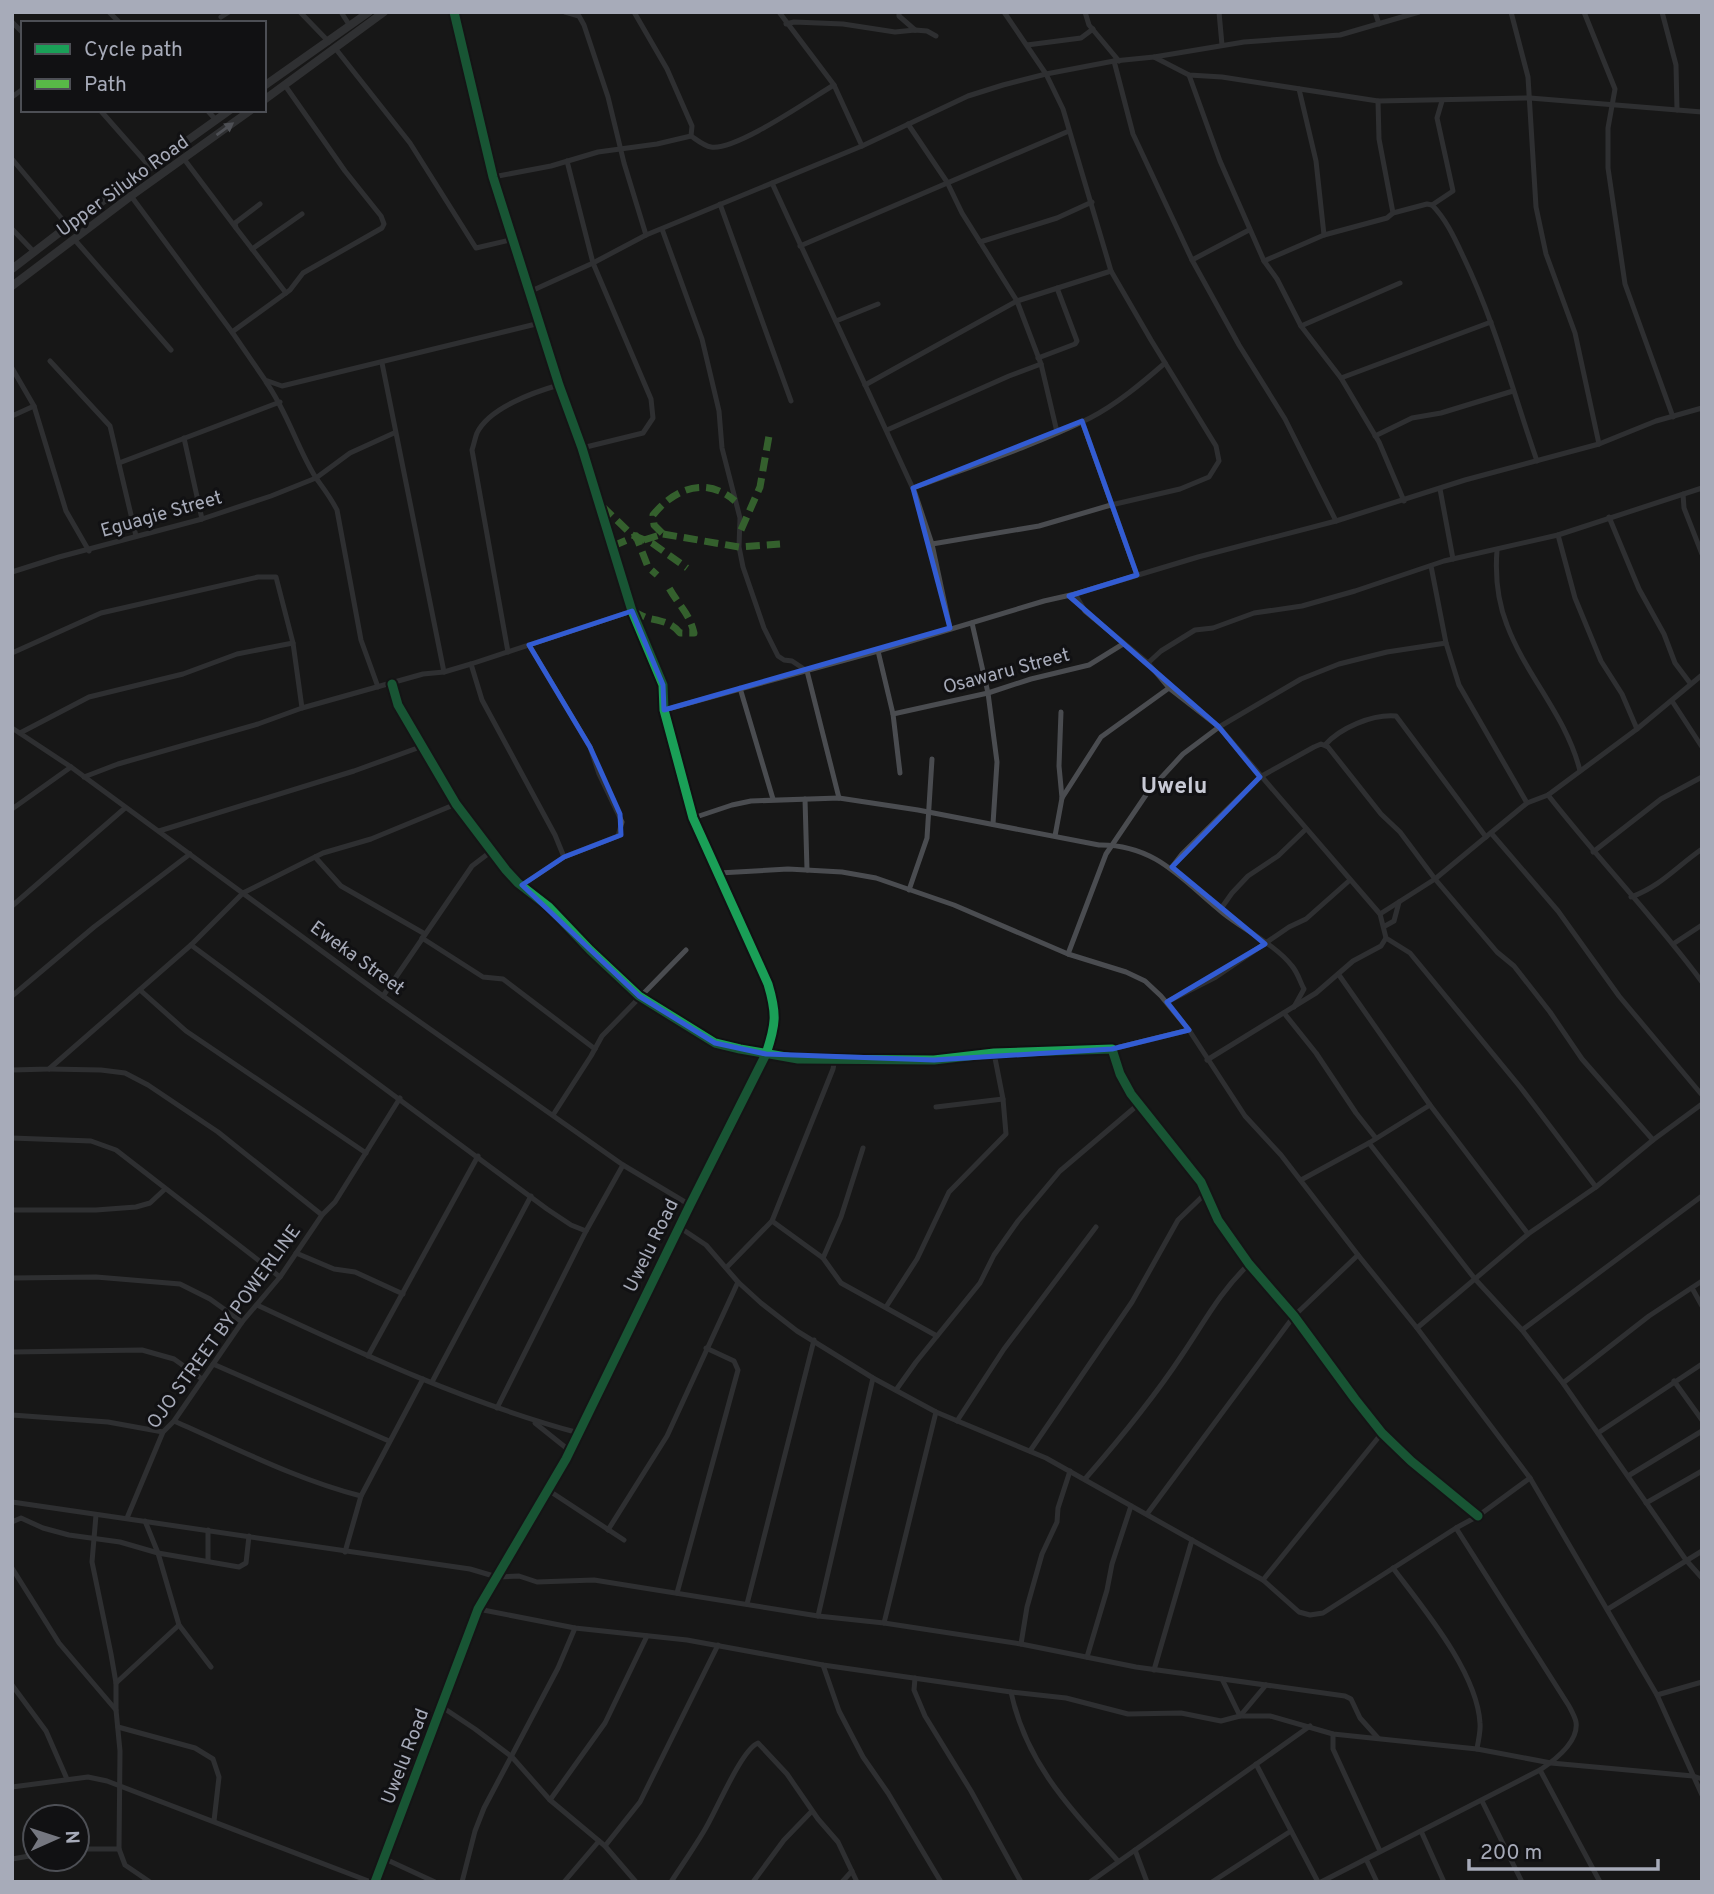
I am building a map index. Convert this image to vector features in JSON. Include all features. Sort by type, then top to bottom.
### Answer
[{"type":"main road","points":[[266,98],[369,12]]},
{"type":"main road","points":[[266,85],[384,12]]},
{"type":"main road","name":"Upper Siluko Road","points":[[12,270],[68,226],[227,112]]},
{"type":"main road","name":"Upper Siluko Road","points":[[12,286],[248,112]]},
{"type":"street","points":[[109,12],[116,21]]},
{"type":"street","points":[[221,17],[229,12]]},
{"type":"street","points":[[300,12],[332,45],[410,144],[476,248],[514,239]]},
{"type":"street","points":[[341,12],[350,26]]},
{"type":"street","name":"Uwelu Road","points":[[373,1882],[478,1609],[570,1451],[766,1054],[774,1028],[775,1007],[768,984],[693,818],[664,710],[663,685],[632,611],[493,177],[454,12]]},
{"type":"street","points":[[565,12],[579,16],[584,25],[608,97],[646,235]]},
{"type":"street","points":[[634,12],[667,69],[692,126],[691,136]]},
{"type":"street","points":[[779,12],[834,85],[862,146]]},
{"type":"street","points":[[899,12],[915,30]]},
{"type":"street","points":[[932,544],[1039,526],[1180,489],[1209,477],[1219,461],[1216,446],[1111,271],[1063,109],[1046,74],[1004,12]]},
{"type":"street","points":[[1085,12],[1089,25],[1116,61],[1133,134],[1192,260],[1284,419],[1336,521]]},
{"type":"street","points":[[1219,12],[1222,45]]},
{"type":"street","points":[[1374,12],[1379,24]]},
{"type":"street","points":[[529,292],[646,235],[862,146],[968,96],[1046,74],[1116,61],[1222,45],[1340,35],[1419,12]]},
{"type":"street","points":[[1511,12],[1528,77],[1536,207],[1546,254],[1575,333],[1599,444]]},
{"type":"street","points":[[1584,12],[1613,81],[1613,104],[1608,128],[1608,167],[1625,284],[1673,416]]},
{"type":"street","points":[[1662,12],[1676,65],[1677,110]]},
{"type":"street","points":[[786,24],[843,24],[895,32],[927,31],[936,36]]},
{"type":"street","points":[[1027,45],[1081,38],[1093,29]]},
{"type":"street","points":[[1154,57],[1189,75],[1222,77],[1378,101],[1530,98],[1702,112]]},
{"type":"street","points":[[1189,75],[1220,161],[1264,261],[1277,279],[1301,326],[1341,378],[1376,436],[1404,501]]},
{"type":"street","points":[[232,332],[286,293],[303,272],[361,241],[384,224],[381,216],[345,171],[284,84]]},
{"type":"street","points":[[493,177],[620,148],[657,144],[691,136],[706,146],[724,145],[762,129],[834,85]]},
{"type":"street","points":[[1299,89],[1316,162],[1324,234]]},
{"type":"street","points":[[1378,101],[1379,139],[1393,213]]},
{"type":"street","points":[[1264,261],[1324,234],[1387,218],[1393,213],[1432,205],[1453,191],[1437,118],[1442,101]]},
{"type":"street","points":[[102,112],[151,168]]},
{"type":"street","points":[[209,112],[216,120]]},
{"type":"street","points":[[908,124],[947,182],[1017,301],[1041,364],[1057,432]]},
{"type":"street","points":[[800,246],[1069,131]]},
{"type":"street","points":[[12,159],[68,226]]},
{"type":"street","points":[[184,159],[286,293]]},
{"type":"street","points":[[567,161],[593,263],[651,399],[653,418],[643,433],[582,448]]},
{"type":"street","points":[[772,183],[913,488],[932,544],[950,628]]},
{"type":"street","points":[[131,196],[232,332],[280,402],[316,478],[328,492],[337,510],[362,640],[378,687]]},
{"type":"street","points":[[980,242],[1057,218],[1092,202]]},
{"type":"street","points":[[236,228],[235,223],[260,204]]},
{"type":"street","points":[[720,204],[792,401]]},
{"type":"street","points":[[1432,205],[1454,237],[1477,284],[1492,322],[1536,461]]},
{"type":"street","points":[[251,249],[302,214]]},
{"type":"street","points":[[12,229],[35,253]]},
{"type":"street","points":[[662,229],[702,339],[719,411],[722,448],[740,518],[738,547],[743,566],[764,628],[778,656],[797,663],[807,671],[839,798]]},
{"type":"street","points":[[1192,260],[1249,230]]},
{"type":"street","points":[[74,239],[171,350]]},
{"type":"street","points":[[866,385],[1017,301],[1111,271]]},
{"type":"street","points":[[1301,326],[1400,283]]},
{"type":"street","points":[[1038,358],[1077,341],[1057,288]]},
{"type":"street","points":[[836,321],[878,304]]},
{"type":"street","points":[[1341,378],[1492,322]]},
{"type":"street","points":[[265,380],[282,386],[540,323]]},
{"type":"street","points":[[50,361],[110,426],[136,537]]},
{"type":"street","points":[[382,363],[444,672]]},
{"type":"street","points":[[913,488],[1082,421],[1140,384],[1165,363]]},
{"type":"street","points":[[887,430],[1041,364]]},
{"type":"street","points":[[12,368],[34,406],[66,511],[89,551]]},
{"type":"street","points":[[508,652],[472,450],[478,431],[495,413],[530,393],[559,385]]},
{"type":"street","points":[[1376,436],[1412,418],[1441,413],[1513,391]]},
{"type":"street","points":[[119,463],[280,402]]},
{"type":"street","points":[[12,416],[34,406]]},
{"type":"street","points":[[664,710],[1336,521],[1599,444],[1702,408]]},
{"type":"street","points":[[1082,421],[1137,575]]},
{"type":"street","name":"Eguagie Street","points":[[12,572],[202,519],[271,496],[316,478],[350,453],[394,433]]},
{"type":"street","points":[[184,438],[202,519]]},
{"type":"street","points":[[1148,663],[1161,651],[1195,631],[1213,628],[1254,613],[1302,606],[1453,559],[1558,535],[1702,488]]},
{"type":"street","points":[[1440,489],[1453,559]]},
{"type":"street","points":[[1683,494],[1685,508],[1702,554]]},
{"type":"street","points":[[1609,517],[1639,589],[1664,634],[1675,663],[1690,683]]},
{"type":"street","points":[[1558,535],[1575,598],[1601,661],[1622,694],[1637,729]]},
{"type":"street","points":[[1497,550],[1495,577],[1507,627],[1553,706],[1580,771]]},
{"type":"street","points":[[1431,566],[1446,643],[1459,685],[1527,803]]},
{"type":"street","points":[[12,653],[101,612],[276,577],[293,643],[302,708]]},
{"type":"street","points":[[1075,594],[1085,611],[1148,663],[1169,688],[1219,727],[1380,914],[1385,926],[1386,938],[1381,946],[1353,961],[1316,993],[1207,1060]]},
{"type":"street","points":[[84,777],[118,764],[257,724],[302,708],[423,674],[444,672],[471,664],[632,611]]},
{"type":"street","points":[[972,623],[988,693],[997,762],[993,824]]},
{"type":"street","points":[[20,733],[89,697],[183,674],[237,654],[293,643]]},
{"type":"street","points":[[1068,954],[1101,864],[1111,845],[1156,783],[1183,754],[1219,727],[1301,679],[1339,664],[1387,652],[1446,643]]},
{"type":"street","name":"Osawaru Street","points":[[893,714],[988,693],[1089,665],[1123,644]]},
{"type":"street","points":[[522,885],[564,858],[618,836],[622,822],[599,774],[590,747],[529,645]]},
{"type":"street","points":[[878,651],[893,714],[900,773]]},
{"type":"street","points":[[471,664],[482,700],[555,835],[564,858]]},
{"type":"street","points":[[1380,914],[1435,879],[1527,803],[1548,795],[1637,729],[1702,675]]},
{"type":"street","points":[[392,684],[398,705],[456,804],[506,870],[549,907],[639,996],[715,1043],[798,1059],[934,1060],[994,1053],[1112,1049],[1189,1030]]},
{"type":"street","points":[[740,688],[773,799]]},
{"type":"street","points":[[1062,798],[1101,737],[1169,688]]},
{"type":"street","points":[[1672,701],[1702,747]]},
{"type":"street","points":[[1055,836],[1062,798],[1059,766],[1061,712]]},
{"type":"street","points":[[1325,746],[1334,735],[1354,724],[1396,716],[1488,835],[1558,911],[1619,996],[1702,1095]]},
{"type":"street","name":"Eweka Street","points":[[12,728],[71,767],[383,996],[623,1165],[690,1205]]},
{"type":"street","points":[[159,831],[354,771],[424,746]]},
{"type":"street","points":[[1172,867],[1260,777],[1314,747],[1325,746],[1337,756],[1354,781],[1400,832],[1435,879],[1497,952],[1514,966],[1582,1059],[1653,1140]]},
{"type":"street","points":[[909,890],[928,838],[932,759]]},
{"type":"street","points":[[12,809],[71,767]]},
{"type":"street","points":[[1592,852],[1661,799],[1702,777]]},
{"type":"street","points":[[1548,795],[1592,852],[1674,944],[1702,982]]},
{"type":"street","points":[[693,818],[732,805],[773,799],[839,798],[1133,849],[1172,867],[1220,910],[1287,960],[1300,978],[1304,989],[1294,1007]]},
{"type":"street","points":[[805,799],[807,870]]},
{"type":"street","points":[[50,1069],[191,945],[243,893],[315,857],[371,839],[456,804]]},
{"type":"street","points":[[12,906],[125,808]]},
{"type":"street","points":[[1220,910],[1248,877],[1278,856],[1306,829]]},
{"type":"street","points":[[1631,897],[1665,880],[1678,866],[1702,849]]},
{"type":"street","points":[[383,996],[472,866],[493,850]]},
{"type":"street","points":[[12,996],[94,927],[190,854]]},
{"type":"street","points":[[315,857],[341,886],[424,936],[483,976],[503,979],[595,1049]]},
{"type":"street","points":[[719,873],[807,870],[876,878],[954,905],[1068,954],[1126,972],[1144,981],[1167,1002],[1189,1030],[1245,1116],[1301,1180],[1530,1478],[1657,1695],[1702,1795]]},
{"type":"street","points":[[1167,1002],[1216,976],[1306,919],[1350,880]]},
{"type":"street","points":[[1385,926],[1394,921],[1399,902]]},
{"type":"street","points":[[1674,944],[1702,925]]},
{"type":"street","points":[[1386,938],[1410,953],[1521,1088],[1596,1187]]},
{"type":"street","points":[[191,945],[571,1226],[586,1231]]},
{"type":"street","points":[[553,1115],[602,1036],[686,950]]},
{"type":"street","points":[[1339,975],[1430,1105],[1528,1234]]},
{"type":"street","points":[[1304,989],[1316,993]]},
{"type":"street","points":[[140,990],[186,1031],[366,1153]]},
{"type":"street","points":[[1284,1013],[1376,1137]]},
{"type":"street","points":[[1112,1049],[1120,1074],[1206,1192],[1217,1220],[1382,1433],[1411,1461],[1478,1516]]},
{"type":"street","points":[[886,1307],[917,1259],[949,1192],[1006,1135],[1003,1099],[994,1053]]},
{"type":"street","points":[[727,1267],[772,1221],[833,1069],[835,1058]]},
{"type":"street","points":[[12,1070],[102,1070],[125,1073],[148,1085],[218,1132],[322,1215]]},
{"type":"street","name":"OJO STREET BY POWERLINE","points":[[127,1518],[163,1432],[174,1421],[243,1322],[280,1277],[322,1215],[335,1202],[400,1098]]},
{"type":"street","points":[[936,1107],[1003,1099]]},
{"type":"street","points":[[896,1391],[980,1283],[994,1255],[1018,1221],[1052,1181],[1140,1103]]},
{"type":"street","points":[[1417,1328],[1528,1234],[1596,1187],[1702,1104]]},
{"type":"street","points":[[1301,1180],[1369,1143],[1430,1105]]},
{"type":"street","points":[[12,1138],[91,1141],[116,1150],[280,1277]]},
{"type":"street","points":[[1369,1143],[1475,1279],[1522,1330],[1563,1382],[1686,1560],[1702,1578]]},
{"type":"street","points":[[824,1258],[841,1217],[863,1149]]},
{"type":"street","points":[[368,1356],[478,1156]]},
{"type":"street","points":[[497,1408],[586,1231],[623,1165]]},
{"type":"street","points":[[12,1210],[135,1207],[150,1203],[165,1189]]},
{"type":"street","points":[[1030,1451],[1132,1302],[1178,1220],[1206,1192]]},
{"type":"street","points":[[432,1382],[531,1196]]},
{"type":"street","points":[[1522,1330],[1702,1196]]},
{"type":"street","points":[[772,1221],[824,1258],[841,1283],[937,1336]]},
{"type":"street","points":[[679,1227],[706,1245],[738,1282],[797,1331],[873,1378],[936,1412],[1030,1451],[1085,1479],[1263,1580],[1299,1612],[1310,1615],[1323,1613],[1478,1516],[1530,1478]]},
{"type":"street","points":[[957,1421],[1004,1349],[1096,1227]]},
{"type":"street","points":[[296,1253],[334,1269],[355,1272],[403,1294]]},
{"type":"street","points":[[1147,1514],[1294,1316],[1358,1255]]},
{"type":"street","points":[[1085,1479],[1133,1424],[1182,1355],[1211,1307],[1232,1280],[1250,1264]]},
{"type":"street","points":[[12,1278],[96,1276],[180,1284],[209,1299],[243,1322]]},
{"type":"street","points":[[1563,1382],[1649,1316],[1702,1281]]},
{"type":"street","points":[[608,1530],[667,1436],[738,1282]]},
{"type":"street","points":[[1692,1288],[1702,1306]]},
{"type":"street","points":[[257,1305],[422,1379],[533,1421],[579,1433]]},
{"type":"street","points":[[747,1604],[814,1340]]},
{"type":"street","points":[[677,1593],[738,1370],[734,1361],[706,1348]]},
{"type":"street","points":[[12,1352],[142,1350],[174,1359],[202,1379]]},
{"type":"street","points":[[213,1364],[389,1441]]},
{"type":"street","points":[[1598,1433],[1702,1364]]},
{"type":"street","points":[[818,1616],[873,1378]]},
{"type":"street","points":[[345,1552],[361,1496],[422,1379]]},
{"type":"street","points":[[1674,1381],[1702,1420]]},
{"type":"street","points":[[884,1623],[936,1412]]},
{"type":"street","points":[[12,1415],[108,1422],[163,1432]]},
{"type":"street","points":[[174,1421],[276,1468],[361,1496]]},
{"type":"street","points":[[533,1421],[570,1451]]},
{"type":"street","points":[[1628,1476],[1702,1431]]},
{"type":"street","points":[[1263,1580],[1382,1433]]},
{"type":"street","points":[[1021,1644],[1027,1607],[1042,1554],[1057,1522],[1058,1508],[1070,1471]]},
{"type":"street","points":[[1646,1503],[1702,1471]]},
{"type":"street","points":[[548,1490],[624,1540]]},
{"type":"street","points":[[12,1503],[470,1569],[497,1577],[519,1576],[537,1582],[594,1580],[818,1616],[1021,1644],[1154,1670],[1345,1696],[1351,1699],[1360,1718],[1378,1738]]},
{"type":"street","points":[[20,1518],[22,1504]]},
{"type":"street","points":[[1087,1657],[1131,1506]]},
{"type":"street","points":[[96,1515],[92,1562],[116,1683],[120,1784],[119,1849],[125,1865],[150,1882]]},
{"type":"street","points":[[20,1518],[43,1528],[94,1540],[120,1542],[158,1553],[239,1567],[244,1566],[249,1536]]},
{"type":"street","points":[[12,1522],[20,1518]]},
{"type":"street","points":[[145,1521],[158,1553],[179,1625],[211,1667]]},
{"type":"street","points":[[1256,1764],[1320,1882],[1540,1770],[1551,1763],[1571,1742],[1576,1723],[1569,1706],[1456,1528]]},
{"type":"street","points":[[208,1530],[208,1561]]},
{"type":"street","points":[[1154,1670],[1192,1539]]},
{"type":"street","points":[[1608,1609],[1702,1551]]},
{"type":"street","points":[[12,1568],[59,1643],[116,1710]]},
{"type":"street","points":[[1393,1568],[1440,1632],[1470,1683],[1480,1722],[1477,1749]]},
{"type":"street","points":[[478,1609],[575,1628],[718,1645],[823,1665],[1066,1698],[1128,1714],[1181,1713],[1222,1721],[1240,1716],[1270,1716],[1333,1734],[1477,1749],[1551,1763],[1702,1779]]},
{"type":"street","points":[[116,1683],[179,1625]]},
{"type":"street","points":[[462,1882],[484,1808],[558,1668],[575,1628]]},
{"type":"street","points":[[550,1800],[605,1723],[647,1636]]},
{"type":"street","points":[[605,1846],[640,1802],[718,1645]]},
{"type":"street","points":[[823,1665],[839,1711],[863,1757],[888,1793],[941,1882]]},
{"type":"street","points":[[915,1678],[914,1690],[925,1716],[971,1791],[1021,1882]]},
{"type":"street","points":[[1222,1679],[1240,1716]]},
{"type":"street","points":[[1657,1695],[1702,1682]]},
{"type":"street","points":[[12,1685],[46,1731],[67,1779]]},
{"type":"street","points":[[1240,1716],[1266,1685]]},
{"type":"street","points":[[1011,1692],[1017,1721],[1040,1767],[1067,1804],[1118,1861]]},
{"type":"street","points":[[442,1707],[512,1757],[550,1800],[605,1846],[636,1882]]},
{"type":"street","points":[[1090,1882],[1310,1726]]},
{"type":"street","points":[[118,1727],[195,1748],[213,1759],[219,1777],[214,1821]]},
{"type":"street","points":[[1333,1734],[1333,1749],[1380,1851]]},
{"type":"street","points":[[671,1882],[704,1832],[738,1765],[756,1743],[760,1744],[787,1774],[812,1811],[838,1842],[857,1882]]},
{"type":"street","points":[[1540,1770],[1600,1882]]},
{"type":"street","points":[[12,1787],[88,1777],[120,1784],[373,1882]]},
{"type":"street","points":[[1482,1801],[1522,1882]]},
{"type":"street","points":[[753,1882],[784,1840],[812,1811]]},
{"type":"street","points":[[1212,1882],[1291,1831]]},
{"type":"street","points":[[1421,1831],[1444,1882]]},
{"type":"street","points":[[564,1882],[599,1841]]},
{"type":"street","points":[[91,1849],[119,1849]]},
{"type":"street","points":[[1135,1850],[1147,1882]]},
{"type":"street","points":[[383,1858],[435,1882]]},
{"type":"street","points":[[1366,1858],[1377,1882]]},
{"type":"street","points":[[842,1882],[852,1871]]},
{"type":"highlighted area","points":[[1082,421],[1137,575],[1069,596],[1219,727],[1260,777],[1172,867],[1265,944],[1167,1002],[1189,1030],[1112,1049],[934,1060],[766,1054],[715,1043],[639,996],[522,885],[564,857],[621,835],[620,814],[590,747],[529,645],[632,611],[663,685],[664,710],[950,628],[913,488]]},
{"type":"marked path","points":[[741,530],[760,487],[770,430]]},
{"type":"marked path","points":[[644,540],[663,534],[654,525],[653,515],[681,492],[702,487],[724,493],[735,501]]},
{"type":"marked path","points":[[602,506],[632,535],[652,543],[687,568]]},
{"type":"marked path","points":[[663,534],[739,547],[780,544]]},
{"type":"marked path","points":[[613,546],[636,536],[648,567],[657,575]]},
{"type":"marked path","points":[[632,611],[670,624],[680,633],[694,633],[686,614],[668,586]]},
{"type":"cycle path","points":[[375,1882],[478,1609],[566,1459],[766,1054],[774,1019],[768,984],[693,818],[664,710],[663,685],[632,611],[493,177],[454,12]]},
{"type":"cycle path","points":[[392,684],[398,705],[456,804],[506,870],[549,907],[639,996],[715,1043],[798,1059],[934,1060],[994,1053],[1112,1049],[1120,1074],[1131,1094],[1201,1182],[1218,1220],[1249,1264],[1294,1316],[1382,1433],[1411,1461],[1478,1516]]},
{"type":"district","name":"Uwelu","points":[[1174,785]]}]
